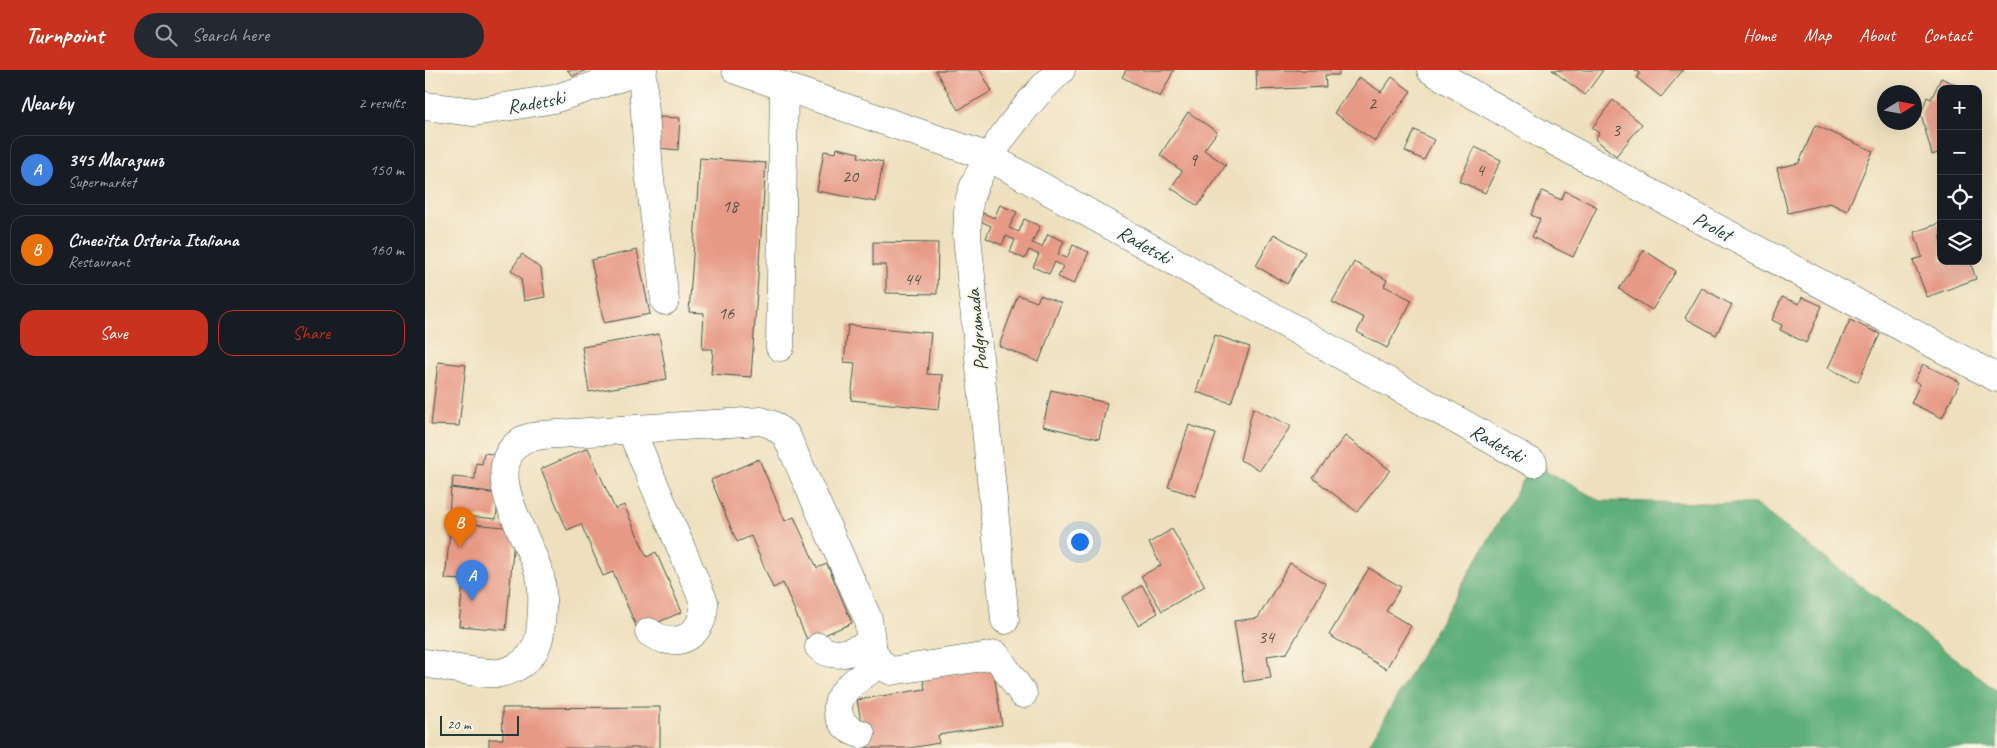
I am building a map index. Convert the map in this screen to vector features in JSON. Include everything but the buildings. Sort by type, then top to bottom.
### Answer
[{"type":"street","name":"Radetski","points":[[425,106],[474,112],[554,98],[643,70]]},
{"type":"street","points":[[643,70],[649,171],[665,301]]},
{"type":"street","name":"Radetski","points":[[737,70],[989,157],[1533,463]]},
{"type":"street","name":"Podgramada","points":[[1005,620],[967,236],[970,198],[989,157],[1041,88],[1061,70]]},
{"type":"street","name":"Prolet","points":[[1431,70],[1550,139],[1997,378]]},
{"type":"street","points":[[780,347],[784,86]]},
{"type":"street","points":[[425,663],[499,673],[524,664],[538,645],[542,616],[540,578],[525,536],[506,495],[503,471],[509,452],[521,440],[542,435],[761,422],[773,425],[786,435],[868,619],[876,654],[891,671],[996,655],[1023,694]]},
{"type":"street","points":[[631,430],[704,602],[702,622],[688,637],[667,641],[649,632]]},
{"type":"street","points":[[819,647],[823,651],[835,654],[850,652],[876,654]]},
{"type":"street","points":[[861,734],[851,731],[843,724],[838,714],[839,698],[876,654]]},
{"type":"green space","points":[[1533,463],[1600,501],[1755,504],[1997,691],[1997,748],[1367,748]]},
{"type":"place","name":"Cinecitta Osteria Italiana","points":[[460,548]]},
{"type":"place","name":"345 Магазинъ","points":[[472,601]]}]
